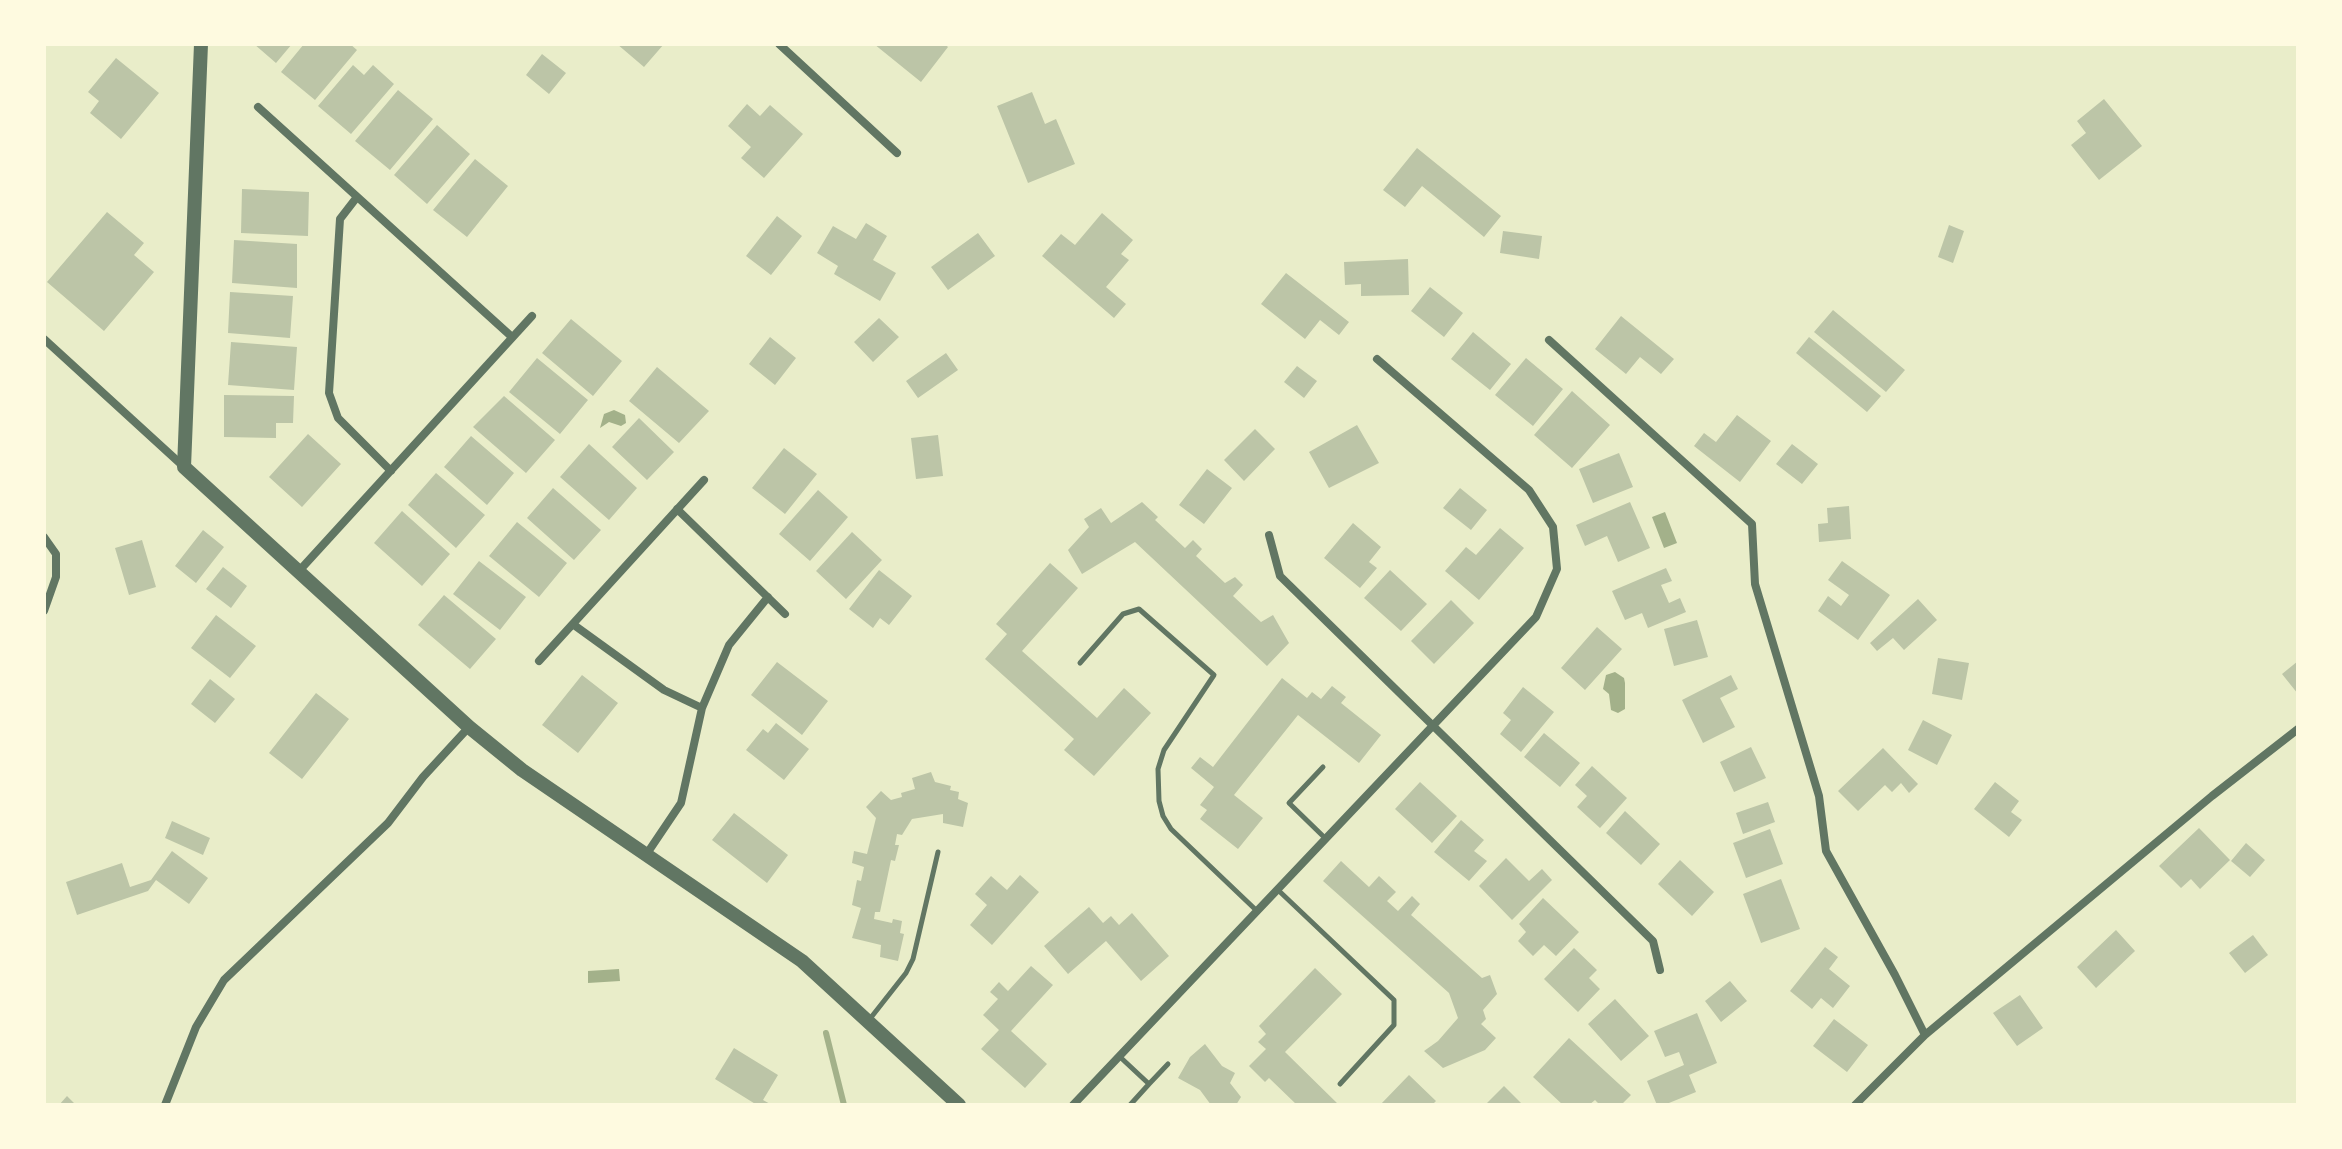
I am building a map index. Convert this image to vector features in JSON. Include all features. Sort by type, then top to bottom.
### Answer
[{"type":"street","points":[[184,467],[201,44]]},
{"type":"street","points":[[779,44],[897,153]]},
{"type":"street","points":[[258,107],[512,337]]},
{"type":"street","points":[[357,197],[340,219],[329,393],[338,418],[391,471]]},
{"type":"street","points":[[299,571],[532,316]]},
{"type":"street","points":[[44,339],[469,727],[522,770],[802,961],[959,1105]]},
{"type":"street","points":[[1549,340],[1752,524],[1755,584],[1819,796],[1826,851],[1925,1035]]},
{"type":"street","points":[[1073,1105],[1536,617],[1557,569],[1553,527],[1529,490],[1377,359]]},
{"type":"street","points":[[539,661],[704,480]]},
{"type":"street","points":[[677,509],[785,614]]},
{"type":"street","points":[[1269,535],[1280,576],[1653,941],[1660,970]]},
{"type":"street","points":[[44,537],[56,554],[56,577],[44,611]]},
{"type":"street","points":[[646,855],[681,803],[702,708],[729,645],[768,597]]},
{"type":"street","points":[[574,625],[664,690],[702,708]]},
{"type":"street","points":[[165,1105],[196,1027],[224,980],[388,823],[423,777],[469,727]]},
{"type":"street","points":[[1855,1105],[1925,1035],[2212,796],[2298,729]]},
{"type":"lane","points":[[1080,663],[1123,614],[1139,609],[1214,675],[1164,750],[1158,769],[1159,801],[1171,829],[1257,912]]},
{"type":"lane","points":[[1323,767],[1289,803],[1326,839]]},
{"type":"lane","points":[[869,1021],[913,959],[938,852]]},
{"type":"lane","points":[[1278,890],[1394,1000],[1394,1025],[1340,1084]]},
{"type":"lane","points":[[1119,1056],[1149,1084]]},
{"type":"lane","points":[[1130,1105],[1168,1064]]},
{"type":"shaded area","points":[[614,410],[625,415],[626,423],[621,426],[609,422],[600,428],[604,414]]},
{"type":"shaded area","points":[[1665,512],[1677,543],[1664,548],[1652,517]]},
{"type":"shaded area","points":[[1615,672],[1624,678],[1625,683],[1625,709],[1618,713],[1611,710],[1609,694],[1603,689],[1606,675]]},
{"type":"shaded area","points":[[619,969],[620,981],[588,983],[588,971]]},
{"type":"building","points":[[254,44],[292,44],[276,63]]},
{"type":"building","points":[[304,44],[350,44],[357,50],[315,100],[281,72]]},
{"type":"building","points":[[617,44],[664,44],[644,67]]},
{"type":"building","points":[[874,44],[945,44],[948,47],[921,82]]},
{"type":"building","points":[[542,54],[566,73],[549,94],[526,75]]},
{"type":"building","points":[[116,58],[159,93],[121,139],[90,113],[99,101],[88,92]]},
{"type":"building","points":[[353,65],[364,75],[373,65],[394,84],[351,134],[318,106]]},
{"type":"building","points":[[398,90],[433,119],[390,170],[355,141]]},
{"type":"building","points":[[1032,92],[1045,124],[1056,119],[1075,164],[1028,183],[997,106]]},
{"type":"building","points":[[2104,99],[2142,146],[2099,180],[2071,145],[2086,133],[2077,121]]},
{"type":"building","points":[[747,104],[760,116],[770,105],[803,134],[764,178],[741,158],[751,147],[728,126]]},
{"type":"building","points":[[437,125],[470,154],[427,204],[394,175]]},
{"type":"building","points":[[1417,148],[1501,216],[1484,237],[1422,186],[1405,207],[1383,190]]},
{"type":"building","points":[[475,159],[508,186],[467,237],[433,210]]},
{"type":"building","points":[[242,189],[309,192],[308,236],[241,233]]},
{"type":"building","points":[[107,212],[144,243],[134,255],[154,272],[104,331],[47,282]]},
{"type":"building","points":[[1102,213],[1133,240],[1121,254],[1129,260],[1106,287],[1126,304],[1114,318],[1042,256],[1061,234],[1075,245]]},
{"type":"building","points":[[777,216],[802,236],[771,275],[746,256]]},
{"type":"building","points":[[866,223],[887,236],[873,260],[896,273],[880,301],[834,274],[838,266],[817,253],[833,226],[856,239]]},
{"type":"building","points":[[1949,225],[1964,231],[1953,263],[1938,257]]},
{"type":"building","points":[[1503,231],[1542,236],[1539,259],[1500,253]]},
{"type":"building","points":[[978,233],[995,256],[948,290],[931,267]]},
{"type":"building","points":[[234,240],[297,244],[297,288],[232,283]]},
{"type":"building","points":[[1408,259],[1409,295],[1361,296],[1361,284],[1345,285],[1344,262]]},
{"type":"building","points":[[1286,273],[1349,322],[1339,335],[1320,320],[1305,339],[1261,304]]},
{"type":"building","points":[[1430,287],[1463,313],[1444,337],[1411,311]]},
{"type":"building","points":[[230,292],[293,296],[290,338],[228,333]]},
{"type":"building","points":[[1833,310],[1905,370],[1886,392],[1814,332]]},
{"type":"building","points":[[1621,316],[1674,359],[1661,374],[1640,357],[1626,374],[1595,349]]},
{"type":"building","points":[[879,318],[899,337],[873,362],[854,342]]},
{"type":"building","points":[[571,319],[622,361],[593,396],[542,353]]},
{"type":"building","points":[[1473,332],[1511,364],[1490,390],[1451,359]]},
{"type":"building","points":[[770,337],[796,358],[775,385],[749,364]]},
{"type":"building","points":[[1809,337],[1881,396],[1867,412],[1796,353]]},
{"type":"building","points":[[231,342],[297,347],[294,390],[228,385]]},
{"type":"building","points":[[946,353],[958,370],[918,398],[906,381]]},
{"type":"building","points":[[537,358],[588,400],[560,434],[509,392]]},
{"type":"building","points":[[1526,358],[1563,389],[1533,426],[1495,395]]},
{"type":"building","points":[[1297,366],[1317,381],[1304,398],[1284,382]]},
{"type":"building","points":[[657,367],[709,411],[679,443],[629,401]]},
{"type":"building","points":[[1572,391],[1610,425],[1572,468],[1534,435]]},
{"type":"building","points":[[224,395],[294,396],[293,423],[276,423],[276,438],[224,437]]},
{"type":"building","points":[[504,396],[555,440],[526,473],[473,427]]},
{"type":"building","points":[[1737,415],[1771,441],[1740,482],[1694,446],[1704,433],[1716,442]]},
{"type":"building","points":[[639,418],[674,452],[647,480],[612,447]]},
{"type":"building","points":[[1357,425],[1379,463],[1329,488],[1309,452]]},
{"type":"building","points":[[1255,429],[1275,449],[1244,481],[1224,460]]},
{"type":"building","points":[[308,434],[341,464],[302,507],[269,477]]},
{"type":"building","points":[[938,435],[943,476],[916,479],[911,438]]},
{"type":"building","points":[[471,436],[514,473],[487,505],[444,467]]},
{"type":"building","points":[[589,444],[637,488],[609,520],[560,477]]},
{"type":"building","points":[[1792,444],[1818,464],[1802,484],[1776,464]]},
{"type":"building","points":[[784,448],[817,474],[785,514],[752,488]]},
{"type":"building","points":[[1619,453],[1633,487],[1593,503],[1579,469]]},
{"type":"building","points":[[1207,469],[1232,488],[1204,524],[1179,505]]},
{"type":"building","points":[[436,473],[485,515],[456,548],[408,505]]},
{"type":"building","points":[[553,488],[601,530],[574,560],[527,518]]},
{"type":"building","points":[[1460,488],[1487,510],[1471,530],[1443,508]]},
{"type":"building","points":[[818,490],[848,517],[810,561],[779,534]]},
{"type":"building","points":[[1142,502],[1158,517],[1155,520],[1185,548],[1193,540],[1202,549],[1196,556],[1225,583],[1235,577],[1243,585],[1233,596],[1261,622],[1273,615],[1289,643],[1267,666],[1135,542],[1082,574],[1068,550],[1089,527],[1084,519],[1101,508],[1111,523]]},
{"type":"building","points":[[1630,502],[1650,548],[1618,562],[1607,536],[1585,546],[1576,525]]},
{"type":"building","points":[[1849,506],[1851,539],[1819,542],[1818,524],[1828,523],[1827,508]]},
{"type":"building","points":[[402,511],[450,554],[422,586],[374,543]]},
{"type":"building","points":[[517,522],[567,563],[539,597],[489,556]]},
{"type":"building","points":[[1353,523],[1381,547],[1369,562],[1377,568],[1360,588],[1324,558]]},
{"type":"building","points":[[1500,528],[1524,548],[1479,600],[1445,571],[1466,547],[1476,555]]},
{"type":"building","points":[[203,530],[224,547],[196,583],[175,566]]},
{"type":"building","points":[[852,532],[882,560],[846,599],[816,571]]},
{"type":"building","points":[[142,540],[156,587],[129,595],[115,548]]},
{"type":"building","points":[[479,561],[526,597],[500,630],[453,594]]},
{"type":"building","points":[[1842,561],[1890,595],[1858,640],[1818,611],[1828,596],[1841,606],[1849,595],[1828,580]]},
{"type":"building","points":[[1050,563],[1078,588],[1022,651],[1097,718],[1124,688],[1151,713],[1094,776],[1064,750],[1074,739],[985,659],[1007,634],[996,624]]},
{"type":"building","points":[[223,567],[247,586],[231,608],[206,589]]},
{"type":"building","points":[[1666,568],[1672,581],[1661,585],[1669,603],[1680,598],[1686,612],[1648,628],[1642,613],[1625,620],[1612,591]]},
{"type":"building","points":[[879,570],[912,596],[889,625],[880,618],[873,628],[849,609]]},
{"type":"building","points":[[1390,570],[1427,604],[1401,631],[1364,598]]},
{"type":"building","points":[[444,595],[496,639],[470,669],[418,625]]},
{"type":"building","points":[[1918,599],[1937,620],[1904,650],[1893,638],[1877,651],[1870,643]]},
{"type":"building","points":[[1451,600],[1474,623],[1434,664],[1411,641]]},
{"type":"building","points":[[216,615],[256,646],[230,678],[191,648]]},
{"type":"building","points":[[1697,620],[1708,657],[1674,666],[1664,629]]},
{"type":"building","points":[[1597,627],[1622,649],[1585,690],[1561,668]]},
{"type":"building","points":[[1938,658],[1969,663],[1962,700],[1932,694]]},
{"type":"building","points":[[2298,661],[2298,694],[2282,674]]},
{"type":"building","points":[[777,662],[828,701],[802,735],[751,695]]},
{"type":"building","points":[[582,675],[618,703],[578,753],[542,725]]},
{"type":"building","points":[[1731,675],[1738,689],[1720,698],[1735,727],[1703,743],[1682,700]]},
{"type":"building","points":[[1282,678],[1307,698],[1312,692],[1321,699],[1332,686],[1346,697],[1341,703],[1381,735],[1359,763],[1298,715],[1234,795],[1263,818],[1238,849],[1200,819],[1207,810],[1200,805],[1214,787],[1191,768],[1200,757],[1213,767]]},
{"type":"building","points":[[210,679],[235,699],[215,723],[191,704]]},
{"type":"building","points":[[1523,687],[1554,712],[1521,752],[1500,734],[1511,720],[1503,713]]},
{"type":"building","points":[[316,693],[349,719],[302,779],[269,753]]},
{"type":"building","points":[[1923,720],[1952,735],[1937,765],[1908,750]]},
{"type":"building","points":[[776,723],[809,749],[784,780],[746,750],[763,729],[768,733]]},
{"type":"building","points":[[1544,733],[1580,763],[1560,787],[1524,757]]},
{"type":"building","points":[[1751,747],[1766,778],[1734,792],[1720,762]]},
{"type":"building","points":[[1883,748],[1918,784],[1909,793],[1901,783],[1892,792],[1885,785],[1858,811],[1838,791]]},
{"type":"building","points":[[1592,766],[1627,798],[1600,828],[1577,807],[1587,796],[1575,785]]},
{"type":"building","points":[[931,772],[935,782],[951,786],[950,790],[959,792],[958,799],[968,803],[963,827],[943,823],[943,814],[912,819],[902,835],[897,834],[895,845],[899,845],[895,861],[891,860],[880,912],[875,912],[874,919],[892,923],[893,919],[902,921],[900,933],[904,934],[898,961],[880,957],[881,945],[852,938],[861,908],[852,905],[857,880],[861,881],[864,867],[852,863],[854,851],[867,854],[876,818],[866,807],[881,791],[891,800],[902,797],[901,793],[915,789],[912,778]]},
{"type":"building","points":[[1420,782],[1457,816],[1432,843],[1395,809]]},
{"type":"building","points":[[1995,782],[2019,801],[2011,812],[2022,820],[2009,837],[1974,809]]},
{"type":"building","points":[[1768,802],[1775,822],[1743,834],[1736,813]]},
{"type":"building","points":[[1625,811],[1660,844],[1641,865],[1606,833]]},
{"type":"building","points":[[734,813],[788,855],[767,883],[712,840]]},
{"type":"building","points":[[1461,820],[1484,840],[1474,851],[1487,861],[1469,881],[1434,852]]},
{"type":"building","points":[[172,821],[210,838],[203,855],[165,838]]},
{"type":"building","points":[[2199,828],[2230,860],[2200,889],[2191,879],[2181,888],[2159,866]]},
{"type":"building","points":[[1770,829],[1783,864],[1746,878],[1733,843]]},
{"type":"building","points":[[2246,843],[2265,860],[2250,877],[2231,861]]},
{"type":"building","points":[[172,851],[208,878],[189,904],[156,880],[148,891],[77,915],[66,882],[122,863],[130,887],[151,880]]},
{"type":"building","points":[[1506,858],[1529,881],[1542,869],[1552,880],[1512,920],[1479,886]]},
{"type":"building","points":[[1680,860],[1714,892],[1692,916],[1658,884]]},
{"type":"building","points":[[1341,861],[1369,887],[1379,876],[1396,892],[1387,901],[1398,911],[1412,896],[1420,904],[1411,915],[1482,978],[1490,975],[1497,994],[1483,1010],[1486,1019],[1481,1024],[1496,1038],[1485,1050],[1443,1068],[1424,1051],[1438,1041],[1458,1018],[1449,993],[1323,881]]},
{"type":"building","points":[[1020,875],[1039,892],[992,945],[970,925],[987,905],[975,894],[991,876],[1007,890]]},
{"type":"building","points":[[1781,879],[1800,929],[1761,943],[1743,894]]},
{"type":"building","points":[[1543,898],[1579,932],[1556,956],[1544,945],[1533,956],[1518,941],[1526,932],[1519,924]]},
{"type":"building","points":[[1089,907],[1103,923],[1111,916],[1119,925],[1132,913],[1169,956],[1141,981],[1106,941],[1068,974],[1044,946]]},
{"type":"building","points":[[2116,930],[2135,951],[2096,988],[2077,967]]},
{"type":"building","points":[[2253,935],[2268,955],[2245,973],[2229,953]]},
{"type":"building","points":[[1825,947],[1838,957],[1829,969],[1850,986],[1833,1008],[1821,998],[1812,1009],[1790,991]]},
{"type":"building","points":[[1574,948],[1597,970],[1589,978],[1600,989],[1578,1012],[1544,979]]},
{"type":"building","points":[[1031,966],[1053,985],[1011,1031],[1047,1064],[1025,1088],[981,1049],[999,1030],[983,1015],[998,999],[990,992],[999,982],[1008,991]]},
{"type":"building","points":[[1315,968],[1342,994],[1285,1052],[1339,1105],[1297,1105],[1269,1078],[1265,1082],[1249,1066],[1266,1049],[1258,1042],[1266,1034],[1259,1026]]},
{"type":"building","points":[[1730,981],[1747,1001],[1721,1022],[1705,1001]]},
{"type":"building","points":[[2020,995],[2043,1028],[2017,1046],[1993,1013]]},
{"type":"building","points":[[1615,999],[1649,1036],[1621,1061],[1588,1024]]},
{"type":"building","points":[[1697,1013],[1717,1063],[1689,1075],[1696,1092],[1657,1105],[1647,1081],[1684,1065],[1679,1052],[1665,1057],[1654,1031]]},
{"type":"building","points":[[1834,1019],[1868,1045],[1847,1072],[1813,1046]]},
{"type":"building","points":[[1569,1038],[1631,1095],[1621,1105],[1600,1105],[1595,1100],[1589,1105],[1563,1105],[1533,1077]]},
{"type":"building","points":[[1205,1044],[1222,1066],[1235,1073],[1230,1083],[1241,1097],[1236,1105],[1211,1105],[1200,1090],[1178,1078],[1190,1057]]},
{"type":"building","points":[[734,1048],[778,1075],[763,1100],[772,1105],[757,1105],[715,1079]]},
{"type":"building","points":[[1409,1075],[1436,1101],[1432,1105],[1380,1105]]},
{"type":"building","points":[[1504,1086],[1523,1105],[1485,1105]]},
{"type":"building","points":[[67,1096],[76,1105],[59,1105]]},
{"type":"waterway","points":[[826,1033],[844,1105]]}]
